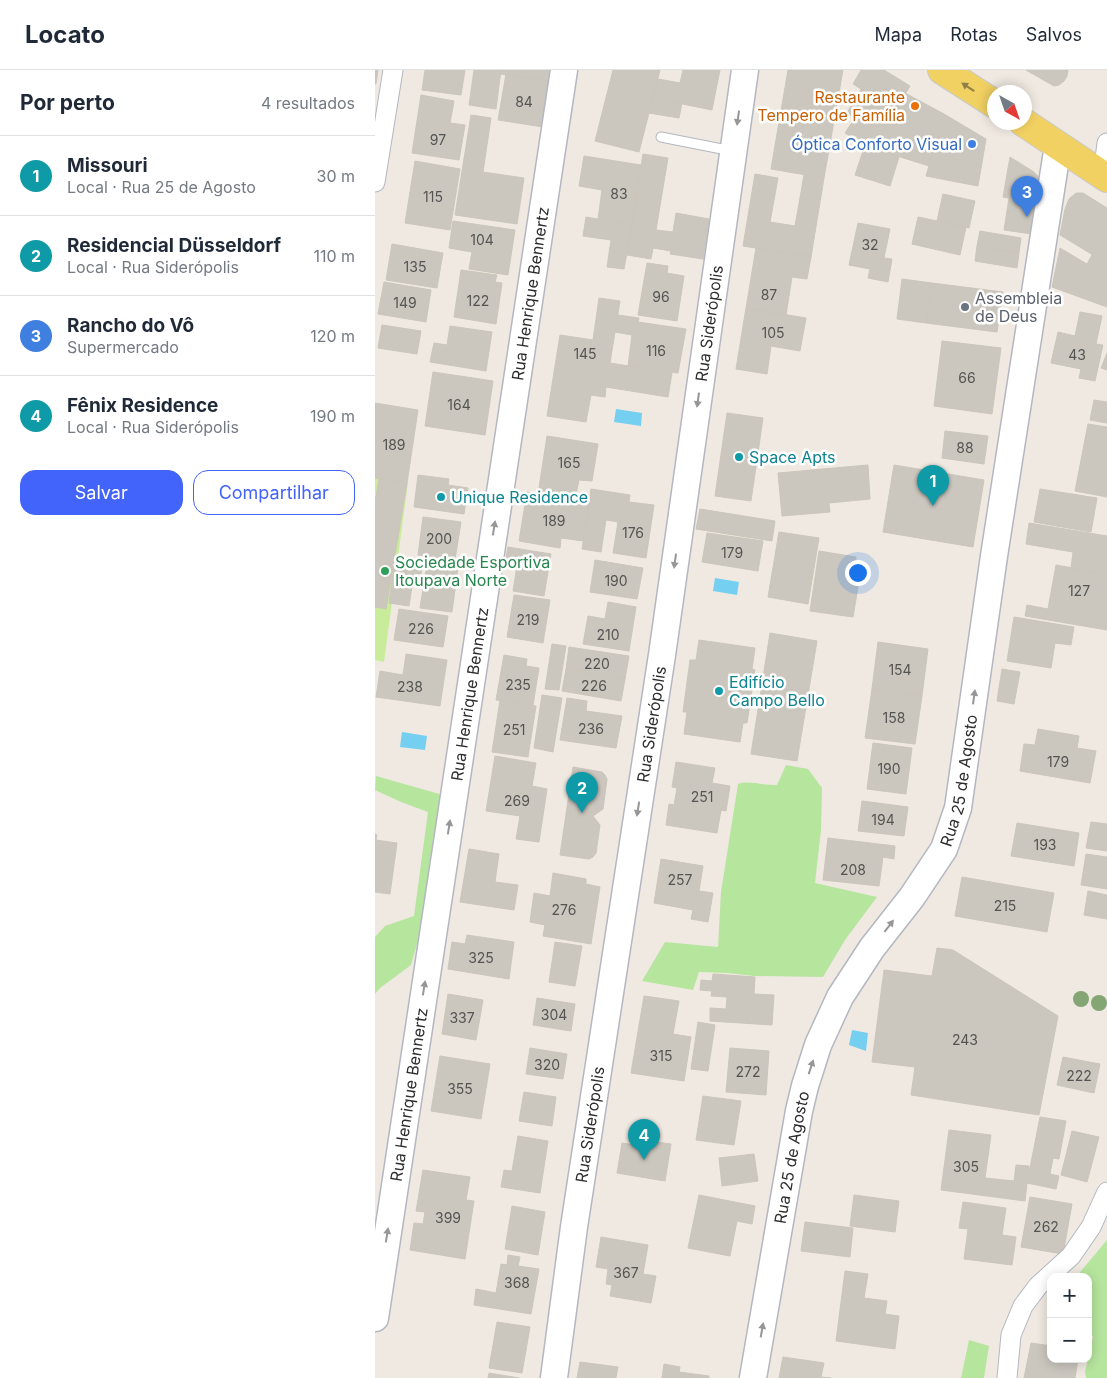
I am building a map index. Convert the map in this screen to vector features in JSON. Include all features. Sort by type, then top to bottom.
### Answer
[{"type":"main road","points":[[942,70],[987,99]]},
{"type":"main road","points":[[1032,128],[1105,177]]},
{"type":"street","points":[[375,182],[393,70]]},
{"type":"street","name":"Rua Henrique Bennertz","points":[[375,1318],[564,70]]},
{"type":"street","name":"Rua Siderópolis","points":[[553,1378],[574,1227],[662,655],[745,70]]},
{"type":"street","points":[[1105,177],[1107,144]]},
{"type":"street","name":"Rua 25 de Agosto","points":[[753,1378],[799,1111],[818,1045],[840,997],[872,948],[912,897],[943,849],[958,808],[994,556],[1058,145]]},
{"type":"street","points":[[1007,1378],[1011,1335],[1023,1306],[1038,1286],[1071,1256],[1091,1227],[1107,1192]]},
{"type":"lane","points":[[661,137],[734,151]]},
{"type":"green space","name":"Sociedade Esportiva Itoupava Norte","points":[[375,477],[408,482],[384,662],[375,660]]},
{"type":"green space","points":[[786,765],[808,769],[822,788],[821,830],[815,883],[877,897],[845,940],[823,977],[754,976],[699,972],[693,990],[642,981],[665,942],[718,947],[721,892],[738,784],[777,785]]},
{"type":"green space","points":[[376,776],[443,795],[423,923],[411,965],[380,988],[375,994],[375,937],[385,926],[414,916],[428,812],[375,790]]},
{"type":"green space","points":[[1107,1240],[1107,1378],[1086,1378],[1087,1363],[1092,1363],[1092,1273],[1079,1273]]},
{"type":"green space","points":[[969,1340],[989,1346],[984,1378],[961,1378]]},
{"type":"water","points":[[616,409],[642,413],[641,426],[614,422]]},
{"type":"water","points":[[715,578],[739,582],[737,595],[713,591]]},
{"type":"water","points":[[402,732],[427,736],[425,750],[400,747]]},
{"type":"water","points":[[852,1030],[868,1033],[866,1051],[849,1045]]},
{"type":"building","points":[[375,70],[378,70],[376,84],[375,84]]},
{"type":"building","points":[[425,70],[465,70],[461,95],[422,90]]},
{"type":"building","points":[[474,70],[501,70],[496,109],[469,105]]},
{"type":"building","points":[[501,70],[552,70],[550,81],[500,74]]},
{"type":"building","points":[[613,70],[660,70],[639,152],[595,141]]},
{"type":"building","points":[[683,70],[720,70],[712,110],[653,98],[658,79],[680,83]]},
{"type":"building","points":[[788,70],[843,70],[824,178],[771,169]]},
{"type":"building","points":[[861,70],[884,70],[910,86],[872,148],[845,133],[855,118],[847,113],[861,89],[853,84]]},
{"type":"building","points":[[1026,70],[1068,70],[1064,81],[1054,86]]},
{"type":"building","points":[[506,74],[550,81],[543,127],[498,120]]},
{"type":"building","points":[[905,93],[944,114],[929,166],[872,148]]},
{"type":"building","points":[[421,95],[454,101],[450,123],[465,125],[459,160],[412,153]]},
{"type":"building","points":[[653,98],[682,103],[679,118],[649,113]]},
{"type":"building","points":[[944,114],[986,139],[978,186],[926,176]]},
{"type":"building","points":[[471,115],[491,118],[483,172],[524,178],[517,224],[455,215]]},
{"type":"building","points":[[865,145],[899,157],[890,186],[855,175]]},
{"type":"building","points":[[643,154],[668,158],[656,230],[673,232],[676,213],[709,219],[703,259],[670,254],[671,251],[653,248],[651,259],[627,255]]},
{"type":"building","points":[[584,156],[641,165],[632,225],[598,219],[602,190],[579,186]]},
{"type":"building","points":[[1010,157],[1034,172],[1041,180],[1037,203],[1003,197]]},
{"type":"building","points":[[415,161],[460,169],[450,230],[405,223]]},
{"type":"building","points":[[755,174],[778,178],[770,222],[795,226],[804,175],[824,178],[811,257],[743,246]]},
{"type":"building","points":[[1076,193],[1083,193],[1107,208],[1107,228],[1093,255],[1060,235],[1065,209],[1069,199]]},
{"type":"building","points":[[943,194],[975,201],[969,228],[937,221]]},
{"type":"building","points":[[1009,198],[1037,203],[1032,234],[1004,230]]},
{"type":"building","points":[[586,217],[632,225],[624,269],[607,267],[611,240],[583,236]]},
{"type":"building","points":[[918,217],[966,227],[960,255],[912,244]]},
{"type":"building","points":[[453,221],[515,230],[508,275],[469,269],[472,252],[449,248]]},
{"type":"building","points":[[858,223],[890,229],[884,258],[892,259],[888,282],[868,278],[870,269],[849,265]]},
{"type":"building","points":[[1107,228],[1107,276],[1087,264]]},
{"type":"building","points":[[980,231],[1021,238],[1019,253],[977,246]]},
{"type":"building","points":[[392,244],[443,253],[437,288],[386,280]]},
{"type":"building","points":[[977,246],[1019,253],[1017,268],[975,261]]},
{"type":"building","points":[[756,248],[811,257],[807,279],[792,277],[786,315],[746,308]]},
{"type":"building","points":[[1060,248],[1107,276],[1107,307],[1052,287]]},
{"type":"building","points":[[647,263],[668,266],[667,273],[684,276],[677,321],[638,315]]},
{"type":"building","points":[[461,270],[497,275],[495,282],[502,283],[496,324],[454,317]]},
{"type":"building","points":[[902,279],[932,283],[926,323],[897,319]]},
{"type":"building","points":[[384,282],[431,290],[426,322],[378,314]]},
{"type":"building","name":"Assembleia de Deus","points":[[932,283],[1003,292],[997,332],[926,323]]},
{"type":"building","points":[[599,298],[620,301],[610,363],[672,373],[668,397],[606,387],[605,397],[591,395],[586,422],[547,416],[560,335],[593,340]]},
{"type":"building","points":[[746,308],[806,318],[800,351],[771,346],[767,374],[736,369]]},
{"type":"building","points":[[1080,312],[1102,316],[1096,344],[1103,345],[1095,381],[1079,378],[1081,369],[1051,363],[1058,332],[1075,336]]},
{"type":"building","points":[[618,315],[639,318],[638,322],[686,329],[678,373],[628,366],[632,335],[615,332]]},
{"type":"building","points":[[382,325],[421,331],[417,354],[378,348]]},
{"type":"building","points":[[450,326],[492,332],[486,371],[430,362],[434,343],[447,345]]},
{"type":"building","points":[[942,341],[1001,348],[992,414],[934,406]]},
{"type":"building","points":[[1107,353],[1107,370],[1101,368]]},
{"type":"building","points":[[433,372],[493,381],[485,435],[425,426]]},
{"type":"building","points":[[1094,400],[1107,402],[1107,423],[1090,420]]},
{"type":"building","points":[[375,403],[418,410],[407,483],[375,478]]},
{"type":"building","name":"Space Apts","points":[[727,413],[763,418],[751,501],[715,496]]},
{"type":"building","points":[[1088,424],[1107,427],[1107,497],[1075,491]]},
{"type":"building","points":[[945,431],[988,436],[984,464],[942,458]]},
{"type":"building","points":[[547,436],[598,444],[592,481],[579,480],[575,500],[538,494]]},
{"type":"building","points":[[868,465],[870,499],[829,503],[830,512],[782,516],[778,473]]},
{"type":"building","points":[[894,465],[984,480],[973,547],[883,532]]},
{"type":"building","name":"Unique Residence","points":[[418,475],[449,479],[448,485],[468,488],[464,514],[414,507]]},
{"type":"building","name":"Sociedade Esportiva Itoupava Norte","points":[[379,479],[407,483],[386,609],[375,607],[375,502]]},
{"type":"building","points":[[591,489],[630,495],[629,502],[654,505],[646,558],[613,553],[618,522],[606,520],[601,552],[582,549]]},
{"type":"building","points":[[1040,489],[1097,498],[1091,532],[1034,522]]},
{"type":"building","points":[[527,492],[589,502],[583,541],[561,538],[560,548],[519,541]]},
{"type":"building","points":[[700,509],[775,521],[772,541],[696,529]]},
{"type":"building","points":[[423,517],[461,522],[455,560],[418,555]]},
{"type":"building","points":[[1029,523],[1107,536],[1107,574],[1071,568],[1073,552],[1026,544]]},
{"type":"building","points":[[779,532],[819,538],[808,604],[768,597]]},
{"type":"building","points":[[707,533],[763,541],[758,571],[702,562]]},
{"type":"building","points":[[508,547],[551,554],[544,596],[513,591],[517,566],[505,564]]},
{"type":"building","points":[[819,551],[856,557],[855,568],[861,569],[853,617],[810,611]]},
{"type":"building","points":[[395,559],[423,563],[421,574],[414,573],[409,606],[389,603]]},
{"type":"building","points":[[595,560],[643,568],[637,599],[590,592]]},
{"type":"building","points":[[427,563],[458,567],[452,612],[420,608]]},
{"type":"building","points":[[1056,565],[1107,574],[1107,630],[1025,616],[1027,605],[1048,609]]},
{"type":"building","points":[[514,595],[550,600],[543,643],[507,637]]},
{"type":"building","points":[[608,602],[636,607],[629,651],[583,644],[588,616],[605,619]]},
{"type":"building","points":[[399,609],[448,616],[443,647],[394,640]]},
{"type":"building","points":[[1014,617],[1074,627],[1071,645],[1055,643],[1051,668],[1007,661]]},
{"type":"building","points":[[770,633],[817,641],[797,761],[751,754]]},
{"type":"building","name":"Edifício Campo Bello","points":[[699,640],[755,648],[752,669],[755,670],[747,723],[743,723],[740,742],[684,734],[687,712],[683,712],[690,660],[696,660]]},
{"type":"building","points":[[878,642],[928,649],[922,696],[872,689]]},
{"type":"building","points":[[552,644],[566,646],[559,690],[545,689]]},
{"type":"building","points":[[569,647],[629,656],[625,679],[566,669]]},
{"type":"building","points":[[406,654],[447,660],[440,706],[376,697],[380,671],[403,675]]},
{"type":"building","points":[[504,655],[527,659],[526,666],[539,668],[533,705],[496,700]]},
{"type":"building","points":[[566,669],[625,679],[621,701],[562,691]]},
{"type":"building","points":[[1002,669],[1020,672],[1014,704],[997,701]]},
{"type":"building","points":[[872,689],[922,696],[915,744],[865,738]]},
{"type":"building","points":[[542,695],[562,698],[553,752],[534,748]]},
{"type":"building","points":[[567,698],[587,701],[586,711],[622,716],[616,748],[560,740]]},
{"type":"building","points":[[500,700],[536,706],[528,757],[492,752]]},
{"type":"building","points":[[1038,729],[1079,736],[1077,748],[1096,751],[1090,783],[1020,771],[1024,744],[1035,745]]},
{"type":"building","points":[[873,743],[912,748],[906,794],[867,789]]},
{"type":"building","points":[[495,756],[536,763],[532,786],[547,789],[539,842],[516,839],[520,816],[486,811]]},
{"type":"building","points":[[676,762],[715,768],[712,783],[730,786],[726,811],[721,810],[717,833],[666,825],[669,804],[674,805],[677,788],[672,787]]},
{"type":"building","points":[[573,767],[602,772],[607,779],[603,809],[593,816],[600,825],[596,853],[589,859],[560,855]]},
{"type":"building","points":[[862,801],[908,807],[904,836],[858,831]]},
{"type":"building","points":[[1091,822],[1107,824],[1107,851],[1086,848]]},
{"type":"building","points":[[1017,823],[1079,833],[1074,866],[1011,856]]},
{"type":"building","points":[[375,834],[377,835],[376,840],[397,843],[390,894],[375,892]]},
{"type":"building","points":[[828,838],[895,846],[894,859],[883,857],[879,886],[823,880]]},
{"type":"building","points":[[469,849],[499,854],[495,882],[518,885],[514,910],[460,902]]},
{"type":"building","points":[[1086,854],[1107,857],[1107,889],[1081,885]]},
{"type":"building","points":[[661,859],[703,866],[699,891],[713,893],[708,922],[691,919],[693,910],[654,903]]},
{"type":"building","points":[[553,873],[586,879],[586,884],[600,887],[591,944],[543,936],[545,925],[530,922],[534,893],[550,896]]},
{"type":"building","points":[[962,877],[1054,893],[1047,932],[955,916]]},
{"type":"building","points":[[1088,891],[1107,895],[1107,919],[1084,915]]},
{"type":"building","points":[[467,935],[514,942],[509,979],[448,969],[452,942],[465,944]]},
{"type":"building","points":[[555,942],[582,946],[575,986],[549,982]]},
{"type":"building","points":[[937,948],[953,950],[1058,1016],[1039,1115],[911,1095],[915,1067],[872,1062],[884,970],[932,976]]},
{"type":"building","points":[[713,974],[755,977],[754,994],[774,995],[772,1025],[710,1021],[710,1008],[726,1009],[727,997],[711,996],[712,991],[700,990],[701,980],[712,981]]},
{"type":"building","points":[[448,994],[483,1000],[476,1040],[442,1034]]},
{"type":"building","points":[[644,996],[679,1001],[673,1034],[691,1037],[684,1081],[631,1073]]},
{"type":"building","points":[[537,998],[575,1004],[571,1031],[533,1025]]},
{"type":"building","points":[[698,1022],[715,1025],[708,1071],[691,1069]]},
{"type":"building","points":[[530,1048],[567,1054],[563,1079],[526,1074]]},
{"type":"building","points":[[730,1048],[769,1051],[766,1095],[726,1092]]},
{"type":"building","points":[[440,1056],[490,1064],[481,1119],[431,1111]]},
{"type":"building","points":[[1063,1057],[1100,1064],[1094,1093],[1057,1085]]},
{"type":"building","points":[[524,1092],[556,1097],[552,1126],[519,1121]]},
{"type":"building","points":[[703,1096],[741,1101],[734,1145],[696,1140]]},
{"type":"building","points":[[1040,1117],[1066,1121],[1059,1159],[1053,1158],[1050,1174],[1059,1176],[1056,1189],[1027,1183]]},
{"type":"building","points":[[949,1130],[991,1135],[985,1178],[1014,1181],[1016,1165],[1029,1166],[1025,1201],[941,1190]]},
{"type":"building","points":[[1072,1131],[1099,1137],[1087,1182],[1061,1175]]},
{"type":"building","points":[[518,1136],[548,1141],[540,1193],[501,1187],[504,1170],[512,1171]]},
{"type":"building","points":[[648,1141],[671,1144],[665,1181],[617,1173],[622,1143],[647,1147]]},
{"type":"building","points":[[754,1154],[758,1181],[722,1186],[719,1158]]},
{"type":"building","points":[[423,1170],[470,1177],[466,1200],[474,1201],[465,1259],[410,1250],[414,1223],[423,1224],[425,1212],[416,1211]]},
{"type":"building","points":[[699,1195],[755,1206],[752,1224],[737,1221],[730,1256],[688,1248]]},
{"type":"building","points":[[854,1195],[899,1201],[895,1232],[850,1226]]},
{"type":"building","points":[[1030,1197],[1072,1204],[1063,1254],[1021,1247]]},
{"type":"building","points":[[963,1202],[1006,1208],[1002,1235],[1016,1237],[1012,1265],[964,1259],[968,1229],[959,1228]]},
{"type":"building","points":[[512,1206],[545,1212],[538,1255],[505,1249]]},
{"type":"building","points":[[805,1222],[853,1228],[850,1257],[801,1251]]},
{"type":"building","points":[[601,1237],[648,1245],[643,1274],[656,1276],[651,1303],[610,1296],[612,1285],[606,1284],[608,1269],[596,1267]]},
{"type":"building","points":[[508,1255],[520,1257],[518,1266],[539,1269],[531,1314],[474,1305],[476,1289],[496,1293],[501,1264],[507,1265]]},
{"type":"building","points":[[845,1271],[868,1274],[864,1298],[887,1301],[885,1314],[899,1316],[895,1349],[836,1341]]},
{"type":"building","points":[[497,1322],[530,1327],[522,1373],[489,1368]]},
{"type":"building","points":[[1031,1343],[1047,1345],[1047,1363],[1077,1363],[1075,1378],[1024,1378]]},
{"type":"building","points":[[783,1357],[824,1363],[821,1377],[831,1378],[779,1378]]},
{"type":"building","points":[[580,1362],[618,1367],[616,1378],[577,1378]]},
{"type":"building","points":[[664,1364],[680,1367],[679,1372],[709,1376],[709,1378],[662,1378]]},
{"type":"building","points":[[489,1373],[519,1378],[488,1378]]},
{"type":"place","name":"Restaurante Tempero de Família","points":[[915,106]]},
{"type":"place","name":"Óptica Conforto Visual","points":[[972,144]]},
{"type":"place","name":"Rancho do Vô","points":[[1027,217]]},
{"type":"place","name":"Assembleia de Deus","points":[[965,307]]},
{"type":"place","name":"Space Apts","points":[[739,457]]},
{"type":"place","name":"Unique Residence","points":[[441,497]]},
{"type":"place","name":"Missouri","points":[[933,506]]},
{"type":"place","name":"Sociedade Esportiva Itoupava Norte","points":[[385,571]]},
{"type":"place","name":"Edifício Campo Bello","points":[[719,691]]},
{"type":"place","name":"Residencial Düsseldorf","points":[[582,813]]},
{"type":"place","name":"Fênix Residence","points":[[644,1160]]}]
